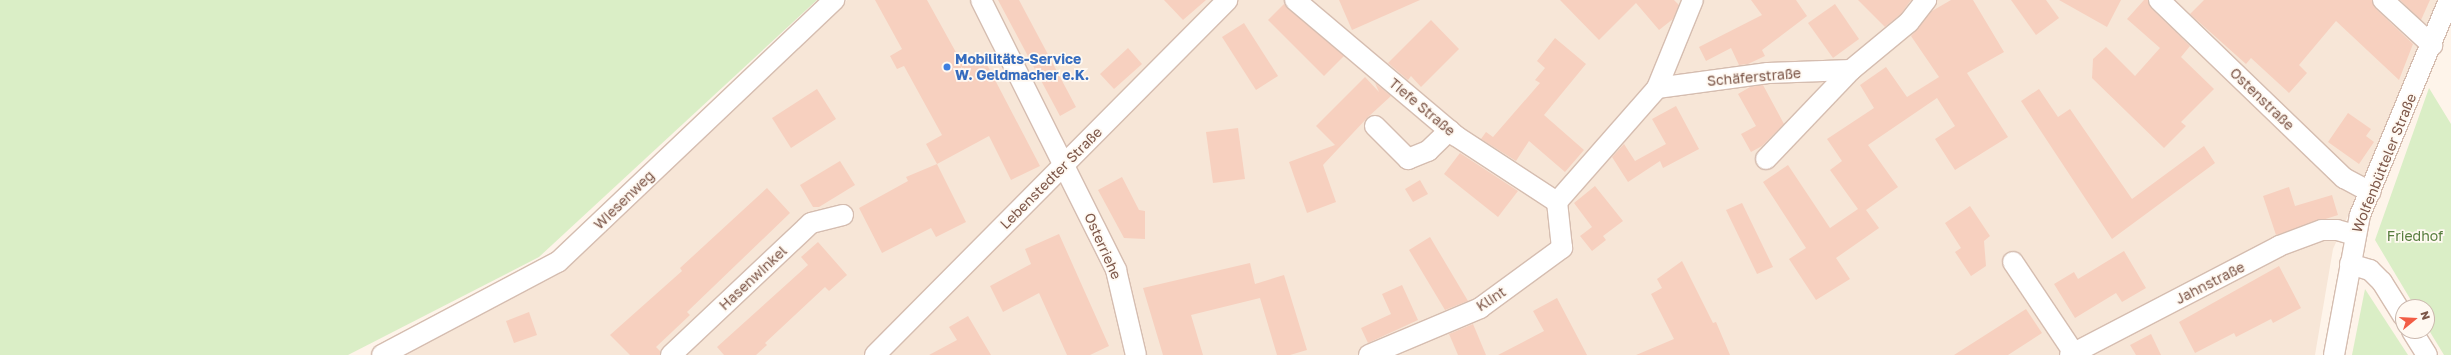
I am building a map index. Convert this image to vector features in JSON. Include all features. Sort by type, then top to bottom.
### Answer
[{"type":"street","name":"Wiesenweg","points":[[382,355],[558,262],[834,0]]},
{"type":"street","name":"Osterriehe","points":[[981,0],[1116,270],[1136,355]]},
{"type":"street","name":"Lebenstedter Straße","points":[[876,355],[1227,0]]},
{"type":"street","name":"Tiefe Straße","points":[[1295,0],[1450,130],[1557,202]]},
{"type":"street","points":[[1557,202],[1657,88],[1693,0]]},
{"type":"street","points":[[1766,159],[1851,70],[1909,22],[1926,0]]},
{"type":"street","name":"Ostenstraße","points":[[2159,0],[2344,178],[2370,192]]},
{"type":"street","points":[[2383,0],[2432,45]]},
{"type":"street","name":"Wolfenbütteler Straße","points":[[2334,355],[2355,235],[2370,192],[2432,45],[2449,0]]},
{"type":"street","name":"Schäferstraße","points":[[1657,88],[1768,73],[1851,70]]},
{"type":"street","points":[[1375,126],[1408,159],[1428,151],[1450,130]]},
{"type":"street","name":"Klint","points":[[1369,355],[1480,308],[1562,248],[1557,202]]},
{"type":"street","name":"Hasenwinkel","points":[[671,355],[811,223],[843,215]]},
{"type":"street","name":"Jahnstraße","points":[[2072,354],[2280,246],[2322,230],[2337,230],[2355,235]]},
{"type":"street","points":[[2013,262],[2072,354]]},
{"type":"street","points":[[2350,264],[2370,270],[2382,282],[2395,303]]},
{"type":"street","points":[[2417,339],[2427,355]]},
{"type":"shaded area","points":[[847,0],[2438,0],[2370,167],[2333,249],[2315,355],[397,355],[560,270]]},
{"type":"green space","points":[[0,0],[817,0],[539,257],[348,355],[0,355]]},
{"type":"green space","name":"Friedhof","points":[[2429,88],[2451,124],[2451,355],[2444,355],[2434,339],[2435,299],[2410,299],[2375,240]]},
{"type":"green space","points":[[2365,289],[2395,335],[2395,339],[2398,339],[2408,355],[2352,355]]},
{"type":"building","name":"Mobilitäts-Service W. Geldmacher e.K.","points":[[875,0],[927,0],[963,65],[982,55],[1040,166],[1011,180],[989,136],[937,164],[926,144],[942,135],[904,66],[897,69],[890,56],[902,49]]},
{"type":"building","points":[[998,0],[1019,0],[1076,107],[1060,116]]},
{"type":"building","points":[[1164,0],[1206,0],[1183,20]]},
{"type":"building","points":[[1339,0],[1420,0],[1352,30]]},
{"type":"building","points":[[1560,0],[1674,0],[1679,5],[1673,19],[1659,30],[1636,3],[1599,40]]},
{"type":"building","points":[[1751,0],[1796,0],[1807,16],[1762,50],[1765,56],[1748,64],[1739,65],[1731,48],[1706,61],[1699,47],[1762,15]]},
{"type":"building","points":[[1858,0],[1911,0],[1901,14],[1885,27]]},
{"type":"building","points":[[1951,0],[1973,0],[2004,52],[1967,73],[2008,137],[1955,170],[1935,139],[1955,126],[1937,98],[1868,145],[1898,187],[1866,210],[1879,228],[1836,258],[1850,279],[1816,300],[1789,259],[1806,248],[1763,182],[1788,165],[1830,228],[1858,209],[1830,170],[1842,161],[1827,139],[1874,108],[1860,85],[1886,67],[1907,97],[1939,77],[1911,36],[1932,11]]},
{"type":"building","points":[[2011,0],[2046,0],[2059,18],[2036,35]]},
{"type":"building","points":[[2059,0],[2121,0],[2107,27]]},
{"type":"building","points":[[2144,0],[2148,0],[2151,8],[2190,46],[2181,57],[2214,89],[2181,122],[2186,126],[2164,148],[2092,78],[2093,59],[2106,47],[2135,76],[2160,48],[2127,19]]},
{"type":"building","points":[[2204,0],[2372,0],[2375,8],[2413,44],[2399,80],[2336,21],[2299,65],[2307,73],[2289,93],[2251,58],[2246,64],[2190,14]]},
{"type":"building","points":[[2400,0],[2430,0],[2421,20]]},
{"type":"building","points":[[1284,4],[1344,56],[1324,76],[1268,20]]},
{"type":"building","points":[[1835,4],[1859,39],[1833,58],[1808,23]]},
{"type":"building","points":[[1431,20],[1459,49],[1421,87],[1411,76],[1408,80],[1388,63]]},
{"type":"building","points":[[1244,23],[1278,76],[1256,90],[1222,37]]},
{"type":"building","points":[[1555,38],[1586,64],[1544,115],[1584,150],[1565,172],[1529,141],[1516,161],[1481,139],[1486,132],[1493,137],[1540,83],[1535,80],[1545,68],[1537,61]]},
{"type":"building","points":[[1128,48],[1142,64],[1114,89],[1100,74]]},
{"type":"building","points":[[1365,77],[1379,92],[1375,83],[1391,96],[1367,118],[1323,165],[1336,202],[1307,213],[1289,162],[1335,145],[1316,126]]},
{"type":"building","points":[[1763,85],[1784,124],[1762,146],[1751,152],[1741,134],[1756,126],[1738,94],[1750,87]]},
{"type":"building","points":[[817,89],[836,119],[791,148],[772,118]]},
{"type":"building","points":[[2039,89],[2058,117],[2070,109],[2132,199],[2204,146],[2215,163],[2112,239],[2021,101]]},
{"type":"building","points":[[1676,106],[1699,149],[1663,168],[1660,161],[1628,182],[1612,157],[1624,144],[1635,161],[1666,144],[1652,119]]},
{"type":"building","points":[[2348,113],[2371,129],[2366,136],[2374,142],[2359,164],[2328,142]]},
{"type":"building","points":[[1238,128],[1245,179],[1213,183],[1206,132]]},
{"type":"building","points":[[1460,153],[1518,191],[1498,217],[1444,174]]},
{"type":"building","points":[[840,161],[855,185],[819,207],[813,207],[800,185]]},
{"type":"building","points":[[937,164],[966,222],[936,237],[931,228],[882,253],[859,208],[908,181],[906,177]]},
{"type":"building","points":[[1122,177],[1139,210],[1145,211],[1145,239],[1124,238],[1098,190]]},
{"type":"building","points":[[1420,180],[1428,194],[1413,202],[1405,189]]},
{"type":"building","points":[[1595,186],[1623,221],[1603,236],[1606,240],[1592,251],[1580,236],[1592,227],[1574,203]]},
{"type":"building","points":[[2289,187],[2295,206],[2332,195],[2338,215],[2276,235],[2263,196]]},
{"type":"building","points":[[767,188],[790,213],[687,312],[690,315],[656,347],[660,351],[660,355],[630,355],[610,335],[682,271],[680,268]]},
{"type":"building","points":[[1742,203],[1773,267],[1757,274],[1726,210]]},
{"type":"building","points":[[1970,206],[1990,236],[1984,241],[1986,266],[1971,276],[1955,252],[1961,248],[1945,223]]},
{"type":"building","points":[[1059,234],[1109,346],[1090,355],[1067,355],[1039,293],[1003,312],[990,286],[1031,264],[1025,249]]},
{"type":"building","points":[[1430,237],[1468,301],[1445,310],[1409,250]]},
{"type":"building","points":[[818,242],[847,275],[829,291],[825,287],[765,343],[767,345],[756,355],[724,355],[717,347],[808,265],[801,257]]},
{"type":"building","points":[[2124,251],[2146,288],[2122,302],[2116,293],[2075,318],[2054,284],[2074,272],[2078,279]]},
{"type":"building","points":[[1682,261],[1713,323],[1716,322],[1730,355],[1636,355],[1674,339],[1651,294],[1662,288],[1657,279]]},
{"type":"building","points":[[1250,263],[1255,284],[1284,275],[1307,350],[1290,355],[1277,355],[1260,298],[1191,315],[1203,355],[1163,355],[1143,288]]},
{"type":"building","points":[[2279,266],[2301,308],[2273,323],[2271,319],[2236,337],[2234,333],[2195,353],[2179,322]]},
{"type":"building","points":[[1402,285],[1418,320],[1368,343],[1361,328],[1391,314],[1382,294]]},
{"type":"building","points":[[1557,298],[1587,355],[1498,355],[1544,331],[1533,311]]},
{"type":"building","points":[[2026,309],[2042,333],[2008,355],[1954,355]]},
{"type":"building","points":[[529,312],[537,335],[514,343],[506,321]]},
{"type":"building","points":[[968,316],[991,355],[929,355],[957,340],[949,327]]},
{"type":"building","points":[[1473,324],[1486,355],[1458,355],[1449,334]]},
{"type":"building","points":[[2151,334],[2161,355],[2136,355],[2130,345]]},
{"type":"place","name":"Mobilitäts-Service W. Geldmacher e.K.","points":[[947,67]]}]
